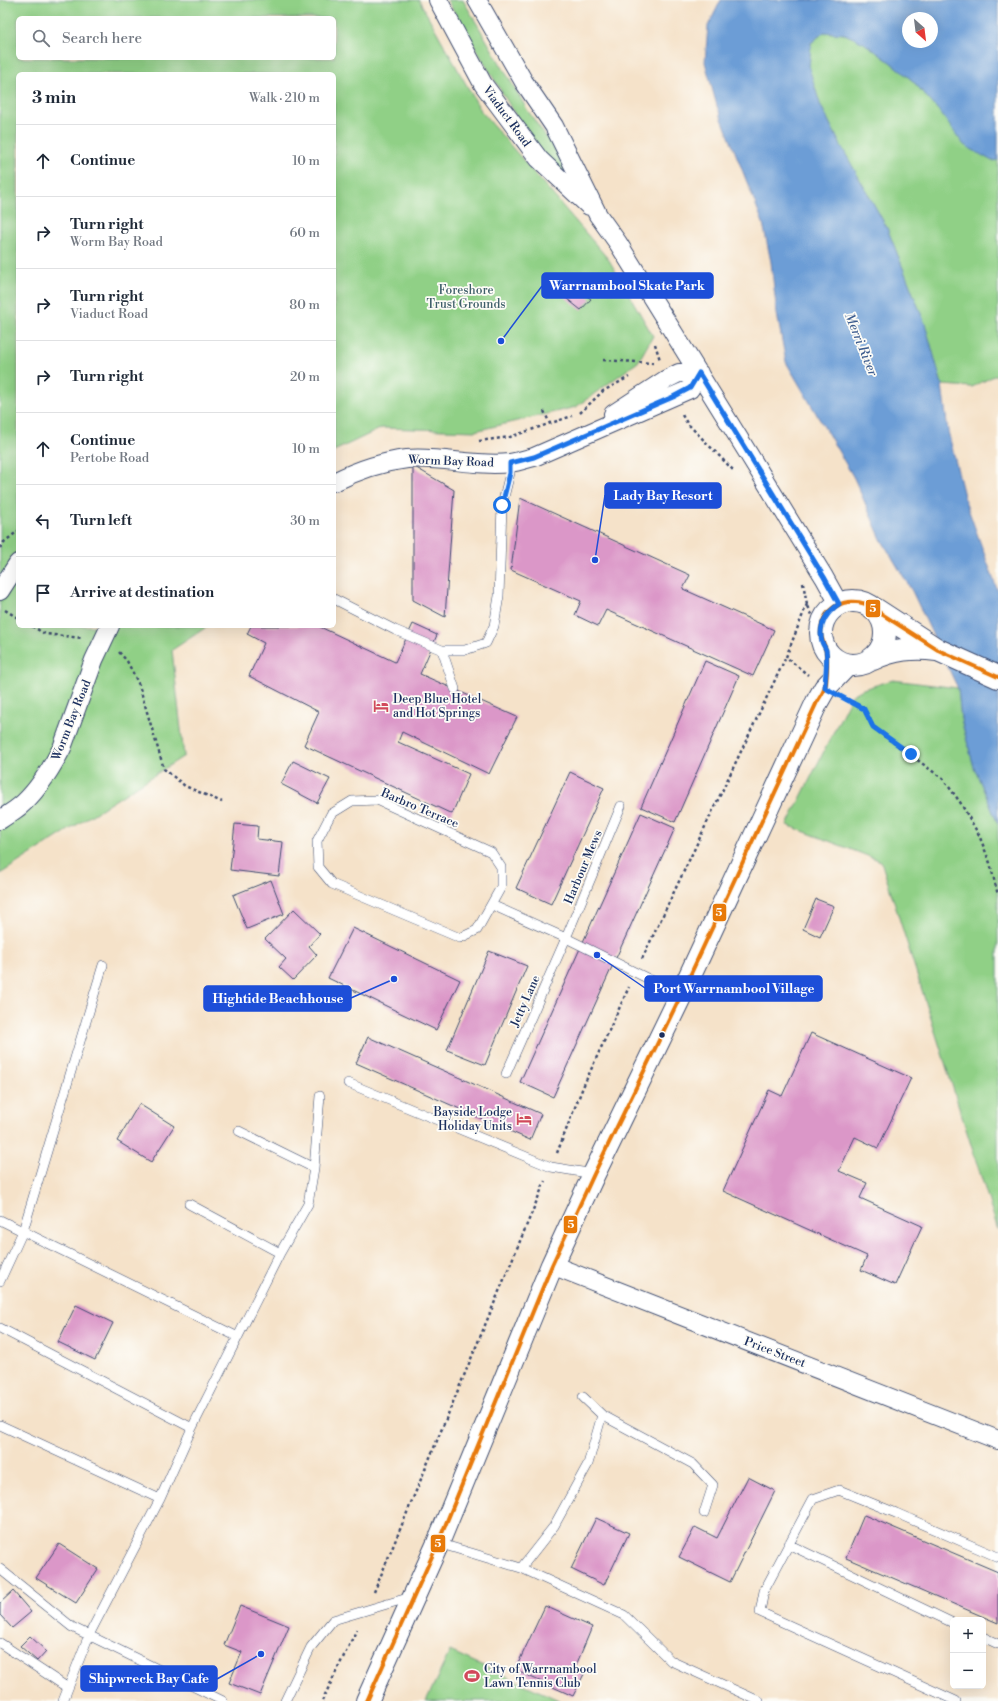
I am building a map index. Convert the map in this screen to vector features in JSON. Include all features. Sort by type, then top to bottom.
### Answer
[{"type":"street","name":"Viaduct Road","points":[[438,0],[483,84],[522,137],[539,159],[598,215]]},
{"type":"street","name":"Viaduct Road","points":[[477,0],[524,82],[554,126],[598,215],[699,373],[839,604]]},
{"type":"street","name":"Worm Bay Road","points":[[590,432],[605,419],[665,380],[679,373],[699,373]]},
{"type":"street","name":"Worm Bay Road","points":[[336,481],[381,464],[406,459],[510,463],[541,454],[673,397],[690,388],[699,373]]},
{"type":"street","points":[[0,591],[16,565]]},
{"type":"street","points":[[825,688],[822,624],[825,616],[839,604],[849,601],[860,602],[870,606],[938,650],[998,677]]},
{"type":"street","points":[[870,606],[878,613],[883,621],[885,632],[884,642],[880,652],[872,659]]},
{"type":"street","name":"Worm Bay Road","points":[[0,820],[20,806],[35,790],[55,762],[62,748],[94,660],[106,633]]},
{"type":"street","points":[[823,642],[838,662],[847,665],[865,663],[884,653],[904,649],[919,648],[938,650]]},
{"type":"street","points":[[367,1701],[438,1543],[552,1265],[594,1174],[681,995],[817,702],[825,688],[847,665]]},
{"type":"street","name":"Price Street","points":[[552,1265],[998,1440]]},
{"type":"lane","points":[[336,600],[395,630],[442,650],[465,650],[486,644],[494,626],[499,596],[502,505],[510,473],[510,463]]},
{"type":"lane","points":[[442,650],[455,690]]},
{"type":"lane","name":"Barbro Terrace","points":[[377,800],[491,852],[502,867],[501,887],[492,905],[477,930],[460,938],[332,884],[318,867],[317,841],[331,814],[352,801],[377,800]]},
{"type":"lane","name":"Harbour Mews","points":[[566,938],[621,806]]},
{"type":"lane","points":[[492,905],[566,938],[681,995]]},
{"type":"lane","name":"Jetty Lane","points":[[506,1074],[566,938]]},
{"type":"lane","points":[[0,1281],[23,1231],[103,965]]},
{"type":"lane","points":[[348,1083],[551,1167],[594,1174]]},
{"type":"lane","points":[[63,1701],[89,1635],[160,1499],[192,1428],[280,1253],[308,1204],[314,1168],[320,1096]]},
{"type":"lane","points":[[239,1131],[314,1168]]},
{"type":"lane","points":[[190,1204],[280,1253]]},
{"type":"lane","points":[[0,1220],[238,1337]]},
{"type":"lane","points":[[0,1328],[192,1428]]},
{"type":"lane","points":[[583,1397],[602,1415],[693,1464],[713,1485],[704,1513]]},
{"type":"lane","points":[[521,1568],[554,1526],[588,1464],[602,1415]]},
{"type":"lane","points":[[0,1425],[160,1499]]},
{"type":"lane","points":[[956,1701],[760,1612],[764,1591],[813,1499],[839,1490],[998,1557]]},
{"type":"lane","points":[[438,1543],[521,1568],[624,1615],[671,1661],[759,1701]]},
{"type":"lane","points":[[788,1544],[950,1622]]},
{"type":"lane","points":[[0,1569],[72,1627],[222,1701]]},
{"type":"lane","points":[[285,1701],[311,1647],[333,1620],[414,1597]]},
{"type":"lane","points":[[986,1638],[998,1644]]},
{"type":"lane","points":[[0,1643],[68,1688]]},
{"type":"path","points":[[655,343],[665,380]]},
{"type":"path","points":[[603,360],[654,363]]},
{"type":"path","points":[[654,363],[665,380]]},
{"type":"path","points":[[648,367],[654,363]]},
{"type":"path","points":[[474,441],[510,437],[581,413],[603,391],[635,374]]},
{"type":"path","points":[[673,397],[687,423],[738,475]]},
{"type":"path","points":[[0,548],[4,542],[16,533]]},
{"type":"path","points":[[801,576],[807,604],[823,642]]},
{"type":"path","points":[[807,604],[786,657],[825,688],[864,709],[873,727],[943,779],[960,802],[979,835],[990,863],[998,895]]},
{"type":"path","points":[[0,607],[16,617]]},
{"type":"path","points":[[35,628],[45,634],[106,633],[127,661],[139,685],[164,769],[185,786],[222,802]]},
{"type":"green space","name":"Foreshore Trust Grounds","points":[[0,0],[419,0],[481,111],[609,260],[653,336],[638,362],[576,407],[475,431],[382,428],[336,450],[336,72],[16,72],[16,628],[205,628],[172,650],[184,756],[0,874]]},
{"type":"green space","points":[[447,0],[463,0],[528,111],[578,182],[565,184],[516,116]]},
{"type":"green space","points":[[824,32],[845,34],[864,43],[890,62],[913,81],[939,111],[992,161],[998,160],[998,374],[972,387],[942,385],[925,324],[887,228],[840,144],[820,104],[809,68],[811,43]]},
{"type":"green space","points":[[893,680],[958,688],[961,719],[974,767],[998,824],[998,1230],[881,861],[787,825],[852,695],[863,689]]},
{"type":"green space","name":"City of Warrnambool Lawn Tennis Club","points":[[450,1651],[561,1701],[426,1701]]},
{"type":"water","name":"Merri River","points":[[721,0],[998,0],[998,160],[992,161],[964,145],[939,111],[913,81],[864,43],[845,34],[824,32],[811,43],[809,68],[820,104],[840,144],[887,228],[925,324],[942,385],[948,431],[965,500],[998,592],[998,824],[974,767],[961,719],[958,688],[912,591],[881,539],[854,478],[786,362],[777,314],[771,262],[763,223],[717,106],[705,62],[708,26]]},
{"type":"building","points":[[570,283],[591,299],[581,310],[561,294]]},
{"type":"building","points":[[413,466],[454,490],[445,617],[413,600]]},
{"type":"building","points":[[520,498],[690,575],[683,589],[774,630],[753,676],[606,610],[598,626],[575,615],[581,601],[511,570]]},
{"type":"building","points":[[413,624],[437,635],[420,674],[517,717],[489,774],[402,732],[398,742],[469,774],[452,814],[304,745],[319,712],[249,676],[264,643],[247,634],[250,628],[322,628],[395,662]]},
{"type":"building","points":[[705,661],[739,676],[675,822],[641,807]]},
{"type":"building","points":[[293,761],[330,779],[317,803],[281,784]]},
{"type":"building","points":[[570,772],[604,788],[551,904],[516,888]]},
{"type":"building","points":[[641,813],[675,828],[553,1097],[520,1082]]},
{"type":"building","points":[[235,824],[258,826],[257,839],[283,842],[279,876],[230,870]]},
{"type":"building","points":[[271,880],[284,914],[247,929],[233,895]]},
{"type":"building","points":[[816,899],[834,906],[820,937],[803,929]]},
{"type":"building","points":[[294,909],[320,934],[309,946],[317,955],[293,980],[279,967],[286,959],[265,939]]},
{"type":"building","points":[[353,928],[460,980],[436,1030],[328,978]]},
{"type":"building","points":[[489,951],[527,966],[485,1065],[447,1050]]},
{"type":"building","points":[[811,1033],[911,1078],[878,1148],[855,1137],[839,1171],[867,1183],[860,1198],[922,1226],[895,1285],[861,1270],[867,1256],[723,1191],[769,1090],[782,1096]]},
{"type":"building","points":[[368,1037],[541,1114],[530,1140],[356,1063]]},
{"type":"building","points":[[139,1104],[174,1126],[151,1162],[117,1141]]},
{"type":"building","points":[[76,1305],[113,1323],[95,1360],[58,1342]]},
{"type":"building","points":[[748,1477],[775,1491],[730,1582],[679,1557],[695,1527],[717,1538]]},
{"type":"building","points":[[864,1515],[998,1572],[998,1623],[986,1617],[846,1558]]},
{"type":"building","points":[[596,1518],[629,1533],[604,1585],[571,1569]]},
{"type":"building","points":[[59,1544],[98,1569],[76,1603],[36,1578]]},
{"type":"building","points":[[13,1591],[31,1612],[12,1628],[0,1615],[0,1603]]},
{"type":"building","points":[[240,1606],[289,1626],[260,1695],[229,1683],[242,1652],[224,1645]]},
{"type":"building","points":[[545,1606],[592,1627],[575,1668],[584,1674],[573,1696],[515,1670]]},
{"type":"building","points":[[30,1636],[46,1651],[37,1661],[20,1646]]},
{"type":"transit line","name":"5","points":[[367,1701],[438,1543],[552,1265],[594,1174],[681,995],[817,702],[824,691],[826,683],[827,659],[821,631],[826,616],[836,606],[843,603],[858,602],[866,604],[938,650],[998,677]]},
{"type":"place","name":"Warrnambool Skate Park","points":[[501,341]]},
{"type":"place","name":"Lady Bay Resort","points":[[595,560]]},
{"type":"place","name":"Deep Blue Hotel and Hot Springs","points":[[381,706]]},
{"type":"place","name":"Port Warrnambool Village","points":[[597,955]]},
{"type":"place","name":"Hightide Beachhouse","points":[[394,979]]},
{"type":"place","name":"Bayside Lodge Holiday Units","points":[[524,1119]]},
{"type":"place","name":"Shipwreck Bay Cafe","points":[[261,1654]]},
{"type":"place","name":"City of Warrnambool Lawn Tennis Club","points":[[472,1676]]},
{"type":"route","points":[[502,505],[510,473],[510,463],[534,457],[673,397],[690,388],[699,373],[839,604],[831,609],[825,616],[822,624],[822,642],[826,651],[825,688],[864,709],[873,727],[911,754]]}]
